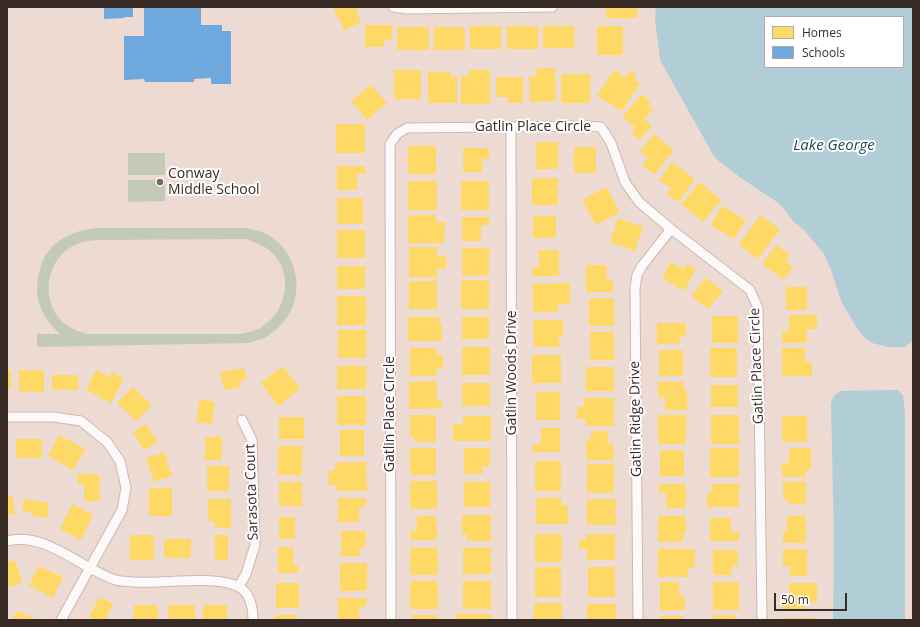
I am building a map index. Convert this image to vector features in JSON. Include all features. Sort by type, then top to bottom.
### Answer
[{"type":"street","points":[[393,7],[407,9],[552,7]]},
{"type":"street","name":"Gatlin Place Circle","points":[[391,620],[390,144],[397,134],[407,128],[586,126],[602,127],[611,143],[625,182],[639,202],[671,229],[750,290],[758,308],[762,620]]},
{"type":"street","name":"Gatlin Woods Drive","points":[[511,127],[512,620]]},
{"type":"street","name":"Gatlin Ridge Drive","points":[[638,620],[634,288],[637,275],[642,266],[671,229]]},
{"type":"street","points":[[7,417],[54,417],[81,421],[107,442],[120,461],[126,488],[122,510],[61,620]]},
{"type":"street","name":"Sarasota Court","points":[[239,586],[246,574],[255,545],[252,440],[242,420]]},
{"type":"street","points":[[7,541],[15,539],[35,541],[59,550],[90,568],[117,581],[213,581],[239,586],[249,598],[253,610],[253,620]]},
{"type":"green space","points":[[128,153],[165,153],[165,175],[128,175]]},
{"type":"green space","points":[[128,180],[165,180],[165,201],[128,202]]},
{"type":"green space","points":[[95,228],[244,228],[260,231],[275,239],[284,249],[291,261],[296,274],[297,287],[295,301],[289,314],[277,329],[264,338],[249,343],[37,347],[37,334],[60,334],[46,319],[39,305],[37,288],[40,268],[44,258],[56,243],[64,237]],"holes":[[[246,239],[265,247],[272,253],[281,264],[284,274],[285,283],[282,303],[271,320],[261,328],[240,334],[87,334],[65,324],[57,316],[52,306],[49,296],[51,273],[55,263],[62,254],[74,245],[97,240]]]},
{"type":"water","name":"Lake George","points":[[656,7],[913,7],[913,341],[904,347],[888,347],[872,343],[863,336],[841,301],[824,254],[804,230],[793,221],[780,204],[741,178],[715,158],[660,60],[655,19]]},
{"type":"water","points":[[898,390],[903,395],[905,414],[905,620],[833,620],[834,542],[831,403],[834,396],[840,391]]},
{"type":"building: Homes","points":[[333,7],[355,7],[361,23],[344,30]]},
{"type":"building: Homes","points":[[606,7],[637,7],[637,18],[606,18]]},
{"type":"building: Homes","points":[[365,25],[392,25],[392,40],[384,40],[384,47],[365,47]]},
{"type":"building: Homes","points":[[470,26],[501,26],[501,49],[470,49]]},
{"type":"building: Homes","points":[[507,26],[538,26],[538,49],[507,49]]},
{"type":"building: Homes","points":[[543,26],[574,26],[574,48],[543,48]]},
{"type":"building: Homes","points":[[597,26],[623,26],[623,55],[597,55]]},
{"type":"building: Homes","points":[[397,27],[429,27],[429,50],[397,50]]},
{"type":"building: Homes","points":[[434,27],[465,27],[465,50],[434,50]]},
{"type":"building: Homes","points":[[537,68],[555,68],[556,101],[530,102],[529,76],[537,76]]},
{"type":"building: Homes","points":[[394,70],[421,70],[421,99],[394,99]]},
{"type":"building: Homes","points":[[469,70],[490,70],[490,104],[461,104],[461,76],[469,76]]},
{"type":"building: Homes","points":[[614,70],[626,78],[630,70],[637,75],[634,80],[640,84],[622,111],[597,96]]},
{"type":"building: Homes","points":[[428,72],[450,72],[450,76],[457,76],[457,103],[428,103]]},
{"type":"building: Homes","points":[[561,74],[590,74],[590,103],[561,103]]},
{"type":"building: Homes","points":[[496,77],[523,77],[523,103],[508,103],[508,97],[496,97]]},
{"type":"building: Homes","points":[[371,85],[387,103],[367,120],[351,101]]},
{"type":"building: Homes","points":[[642,94],[651,102],[648,105],[653,109],[644,119],[652,125],[640,140],[631,133],[636,128],[622,117]]},
{"type":"building: Homes","points":[[336,124],[365,124],[365,153],[336,153]]},
{"type":"building: Homes","points":[[654,134],[674,150],[654,175],[642,165],[648,158],[640,151]]},
{"type":"building: Homes","points":[[536,142],[558,142],[558,169],[536,169]]},
{"type":"building: Homes","points":[[408,146],[436,146],[436,174],[408,174]]},
{"type":"building: Homes","points":[[574,147],[596,147],[596,173],[574,173]]},
{"type":"building: Homes","points":[[463,148],[489,148],[489,159],[482,159],[482,172],[463,172]]},
{"type":"building: Homes","points":[[672,162],[695,179],[678,202],[667,194],[671,188],[659,180]]},
{"type":"building: Homes","points":[[337,166],[365,166],[365,174],[357,174],[357,190],[337,190]]},
{"type":"building: Homes","points":[[532,178],[558,178],[558,205],[532,205]]},
{"type":"building: Homes","points":[[408,181],[437,181],[437,210],[408,210]]},
{"type":"building: Homes","points":[[461,181],[489,181],[489,210],[461,210]]},
{"type":"building: Homes","points":[[700,182],[721,200],[703,222],[681,204]]},
{"type":"building: Homes","points":[[606,187],[620,212],[596,225],[582,200]]},
{"type":"building: Homes","points":[[337,198],[363,198],[363,224],[337,224]]},
{"type":"building: Homes","points":[[722,206],[746,220],[734,239],[711,225]]},
{"type":"building: Homes","points":[[408,215],[436,215],[436,222],[445,222],[444,243],[408,243]]},
{"type":"building: Homes","points":[[760,215],[780,229],[758,259],[739,245]]},
{"type":"building: Homes","points":[[533,216],[556,216],[556,238],[533,238]]},
{"type":"building: Homes","points":[[462,217],[489,217],[489,225],[481,225],[481,241],[462,241]]},
{"type":"building: Homes","points":[[618,218],[643,227],[635,251],[610,242]]},
{"type":"building: Homes","points":[[337,230],[365,230],[365,258],[337,258]]},
{"type":"building: Homes","points":[[776,245],[790,255],[786,262],[793,267],[784,280],[762,264]]},
{"type":"building: Homes","points":[[409,247],[437,247],[437,256],[446,256],[446,269],[437,269],[437,277],[409,277]]},
{"type":"building: Homes","points":[[462,248],[489,248],[489,275],[462,276]]},
{"type":"building: Homes","points":[[539,250],[559,250],[559,276],[532,276],[532,267],[539,267]]},
{"type":"building: Homes","points":[[671,262],[684,269],[687,264],[696,269],[684,291],[662,278]]},
{"type":"building: Homes","points":[[586,265],[607,265],[606,279],[613,279],[613,292],[586,292]]},
{"type":"building: Homes","points":[[337,266],[365,266],[365,289],[337,289]]},
{"type":"building: Homes","points":[[706,278],[723,291],[708,309],[691,296]]},
{"type":"building: Homes","points":[[461,280],[489,280],[489,309],[461,309]]},
{"type":"building: Homes","points":[[409,281],[437,281],[437,309],[409,309]]},
{"type":"building: Homes","points":[[570,283],[570,304],[558,304],[558,312],[533,312],[533,284]]},
{"type":"building: Homes","points":[[786,287],[807,287],[807,310],[786,310]]},
{"type":"building: Homes","points":[[337,296],[366,296],[366,325],[337,325]]},
{"type":"building: Homes","points":[[589,298],[614,298],[614,326],[589,326]]},
{"type":"building: Homes","points":[[789,315],[817,315],[817,329],[807,329],[807,343],[782,343],[782,331],[789,331]]},
{"type":"building: Homes","points":[[712,316],[738,316],[738,343],[712,343]]},
{"type":"building: Homes","points":[[408,317],[439,317],[439,324],[442,324],[442,341],[408,341]]},
{"type":"building: Homes","points":[[462,317],[489,317],[489,339],[462,339]]},
{"type":"building: Homes","points":[[533,320],[563,320],[563,336],[559,336],[559,347],[534,347]]},
{"type":"building: Homes","points":[[657,323],[686,323],[686,336],[680,336],[680,344],[657,344]]},
{"type":"building: Homes","points":[[338,330],[366,330],[366,358],[338,358]]},
{"type":"building: Homes","points":[[590,332],[614,332],[614,360],[590,360]]},
{"type":"building: Homes","points":[[462,347],[490,347],[490,375],[462,375]]},
{"type":"building: Homes","points":[[410,348],[436,348],[436,355],[443,355],[443,369],[436,369],[436,376],[410,376]]},
{"type":"building: Homes","points":[[710,348],[737,348],[737,377],[710,377]]},
{"type":"building: Homes","points":[[782,348],[805,348],[805,362],[812,362],[812,376],[782,376]]},
{"type":"building: Homes","points":[[659,350],[683,350],[683,376],[659,376]]},
{"type":"building: Homes","points":[[532,355],[561,355],[561,383],[532,383]]},
{"type":"building: Homes","points":[[283,366],[300,389],[278,406],[261,383]]},
{"type":"building: Homes","points":[[337,366],[366,366],[366,389],[337,389]]},
{"type":"building: Homes","points":[[586,367],[614,367],[614,391],[586,391]]},
{"type":"building: Homes","points":[[244,368],[247,380],[239,381],[240,387],[224,390],[220,372]]},
{"type":"building: Homes","points":[[7,370],[11,370],[11,389],[7,389]]},
{"type":"building: Homes","points":[[19,370],[44,370],[44,392],[19,392]]},
{"type":"building: Homes","points":[[96,370],[109,377],[112,372],[124,379],[111,403],[86,390]]},
{"type":"building: Homes","points":[[52,375],[78,375],[78,390],[52,390]]},
{"type":"building: Homes","points":[[437,381],[437,401],[442,401],[442,408],[409,409],[409,382]]},
{"type":"building: Homes","points":[[658,382],[684,382],[684,390],[687,390],[687,410],[665,410],[665,397],[658,397]]},
{"type":"building: Homes","points":[[462,383],[490,383],[490,406],[462,406]]},
{"type":"building: Homes","points":[[711,385],[738,385],[738,407],[711,407]]},
{"type":"building: Homes","points":[[133,387],[152,405],[136,421],[117,403]]},
{"type":"building: Homes","points":[[536,392],[560,392],[560,420],[536,420]]},
{"type":"building: Homes","points":[[337,396],[366,396],[366,425],[337,425]]},
{"type":"building: Homes","points":[[584,398],[614,398],[614,426],[586,426],[586,419],[577,419],[577,407],[584,407]]},
{"type":"building: Homes","points":[[200,399],[215,402],[212,424],[196,422]]},
{"type":"building: Homes","points":[[410,415],[436,415],[436,442],[414,442],[414,436],[410,436]]},
{"type":"building: Homes","points":[[658,415],[686,415],[686,444],[658,444]]},
{"type":"building: Homes","points":[[711,415],[739,415],[739,444],[711,444]]},
{"type":"building: Homes","points":[[463,416],[491,416],[491,441],[453,441],[453,424],[463,424]]},
{"type":"building: Homes","points":[[782,416],[807,416],[807,442],[782,442]]},
{"type":"building: Homes","points":[[279,417],[304,417],[304,439],[279,439]]},
{"type":"building: Homes","points":[[146,424],[158,442],[144,450],[133,432]]},
{"type":"building: Homes","points":[[541,428],[560,428],[560,452],[533,452],[533,444],[541,444]]},
{"type":"building: Homes","points":[[340,430],[364,430],[364,456],[340,456]]},
{"type":"building: Homes","points":[[591,431],[608,431],[608,444],[614,444],[614,460],[586,460],[586,439],[591,439]]},
{"type":"building: Homes","points":[[59,435],[85,449],[73,470],[48,456]]},
{"type":"building: Homes","points":[[205,437],[222,437],[222,460],[205,460]]},
{"type":"building: Homes","points":[[16,439],[42,439],[42,458],[16,458]]},
{"type":"building: Homes","points":[[278,446],[302,446],[302,475],[278,475]]},
{"type":"building: Homes","points":[[410,448],[436,448],[436,475],[410,475]]},
{"type":"building: Homes","points":[[464,448],[490,448],[490,466],[483,466],[483,474],[464,474]]},
{"type":"building: Homes","points":[[710,448],[739,448],[739,477],[710,477]]},
{"type":"building: Homes","points":[[789,448],[811,448],[811,470],[806,470],[806,477],[782,477],[782,463],[789,463]]},
{"type":"building: Homes","points":[[660,450],[684,450],[684,476],[660,476]]},
{"type":"building: Homes","points":[[164,452],[172,476],[154,482],[146,458]]},
{"type":"building: Homes","points":[[535,461],[561,461],[561,491],[535,491]]},
{"type":"building: Homes","points":[[366,462],[367,491],[337,491],[337,485],[329,485],[328,471],[335,471],[335,463]]},
{"type":"building: Homes","points":[[587,464],[614,464],[614,493],[587,493]]},
{"type":"building: Homes","points":[[207,466],[229,466],[229,491],[207,491]]},
{"type":"building: Homes","points":[[77,474],[99,474],[100,501],[84,501],[84,484],[78,484]]},
{"type":"building: Homes","points":[[410,481],[437,481],[437,509],[410,509]]},
{"type":"building: Homes","points":[[279,482],[302,482],[302,506],[279,506]]},
{"type":"building: Homes","points":[[464,482],[490,482],[490,507],[464,507]]},
{"type":"building: Homes","points":[[783,482],[806,482],[806,504],[789,504],[789,500],[783,500]]},
{"type":"building: Homes","points":[[659,484],[686,484],[686,508],[666,508],[666,493],[659,493]]},
{"type":"building: Homes","points":[[712,484],[739,484],[739,507],[707,507],[707,493],[712,493]]},
{"type":"building: Homes","points":[[149,488],[172,488],[172,516],[149,516]]},
{"type":"building: Homes","points":[[7,496],[12,496],[15,514],[7,515]]},
{"type":"building: Homes","points":[[338,498],[366,498],[366,507],[359,507],[359,522],[338,522]]},
{"type":"building: Homes","points":[[536,498],[561,498],[561,505],[568,505],[568,524],[536,524]]},
{"type":"building: Homes","points":[[24,499],[49,503],[47,518],[31,515],[31,512],[22,511]]},
{"type":"building: Homes","points":[[208,499],[231,499],[231,528],[215,528],[215,521],[208,521]]},
{"type":"building: Homes","points":[[587,499],[616,499],[616,525],[587,525]]},
{"type":"building: Homes","points":[[72,504],[93,515],[81,540],[60,529]]},
{"type":"building: Homes","points":[[462,515],[491,515],[491,541],[467,541],[467,534],[462,534]]},
{"type":"building: Homes","points":[[417,516],[436,516],[437,540],[410,540],[410,531],[417,531]]},
{"type":"building: Homes","points":[[658,516],[686,516],[686,534],[683,534],[683,542],[658,542]]},
{"type":"building: Homes","points":[[787,516],[806,516],[806,543],[783,543],[783,532],[787,532]]},
{"type":"building: Homes","points":[[279,517],[295,517],[295,539],[279,539]]},
{"type":"building: Homes","points":[[710,518],[731,518],[731,532],[739,532],[739,541],[710,541]]},
{"type":"building: Homes","points":[[341,531],[366,531],[366,547],[360,547],[360,556],[341,556]]},
{"type":"building: Homes","points":[[535,534],[562,534],[562,562],[535,562]]},
{"type":"building: Homes","points":[[586,534],[615,534],[615,560],[587,560],[587,549],[579,549],[579,540],[586,540]]},
{"type":"building: Homes","points":[[130,535],[154,535],[154,560],[130,560]]},
{"type":"building: Homes","points":[[215,535],[228,535],[228,560],[215,560]]},
{"type":"building: Homes","points":[[164,539],[191,539],[191,558],[164,558]]},
{"type":"building: Homes","points":[[278,547],[293,547],[293,565],[298,565],[298,573],[278,573]]},
{"type":"building: Homes","points":[[410,548],[438,548],[438,575],[410,575]]},
{"type":"building: Homes","points":[[463,548],[491,548],[491,574],[463,574]]},
{"type":"building: Homes","points":[[658,549],[695,549],[695,568],[688,568],[688,577],[658,577]]},
{"type":"building: Homes","points":[[783,549],[807,549],[807,576],[790,576],[790,566],[783,566]]},
{"type":"building: Homes","points":[[713,550],[738,550],[738,566],[732,566],[732,575],[713,575]]},
{"type":"building: Homes","points":[[15,560],[22,583],[7,587],[7,563]]},
{"type":"building: Homes","points":[[340,563],[367,563],[367,591],[340,591]]},
{"type":"building: Homes","points":[[38,566],[63,577],[53,598],[29,586]]},
{"type":"building: Homes","points":[[535,567],[561,567],[561,597],[535,597]]},
{"type":"building: Homes","points":[[588,567],[615,567],[615,597],[588,597]]},
{"type":"building: Homes","points":[[410,581],[438,581],[438,609],[410,609]]},
{"type":"building: Homes","points":[[463,581],[491,581],[491,609],[463,609]]},
{"type":"building: Homes","points":[[660,582],[679,582],[679,596],[685,596],[685,610],[660,610]]},
{"type":"building: Homes","points":[[713,582],[739,582],[739,610],[713,610]]},
{"type":"building: Homes","points":[[276,583],[299,583],[299,608],[276,608]]},
{"type":"building: Homes","points":[[789,583],[817,583],[817,603],[805,602],[805,610],[782,610],[782,595],[789,595]]},
{"type":"building: Homes","points":[[100,597],[113,604],[105,620],[96,620],[89,616]]},
{"type":"building: Homes","points":[[338,598],[366,598],[366,607],[359,607],[359,620],[338,620]]},
{"type":"building: Homes","points":[[534,603],[562,603],[562,620],[534,620]]},
{"type":"building: Homes","points":[[587,604],[616,604],[616,620],[587,620]]},
{"type":"building: Homes","points":[[134,605],[158,605],[158,620],[134,620]]},
{"type":"building: Homes","points":[[168,605],[195,605],[195,620],[169,620]]},
{"type":"building: Homes","points":[[203,605],[227,605],[227,620],[203,620]]},
{"type":"building: Homes","points":[[16,611],[33,617],[32,620],[13,620]]},
{"type":"building: Homes","points":[[456,614],[491,614],[491,620],[456,620]]},
{"type":"building: Homes","points":[[275,615],[297,615],[297,620],[275,620]]},
{"type":"building: Homes","points":[[412,615],[437,615],[437,620],[412,620]]},
{"type":"building: Homes","points":[[712,615],[735,615],[735,620],[712,620]]},
{"type":"building: Homes","points":[[660,616],[682,616],[682,620],[660,620]]},
{"type":"building: Homes","points":[[783,618],[816,618],[816,620],[783,620]]},
{"type":"building: Schools","points":[[104,7],[133,7],[133,17],[104,19]]},
{"type":"building: Schools","points":[[144,7],[201,7],[201,25],[222,25],[222,31],[231,31],[231,84],[211,84],[211,78],[194,79],[194,82],[145,82],[144,79],[124,80],[124,36],[144,36]]},
{"type":"place","name":"Conway Middle School","points":[[160,182]]}]
